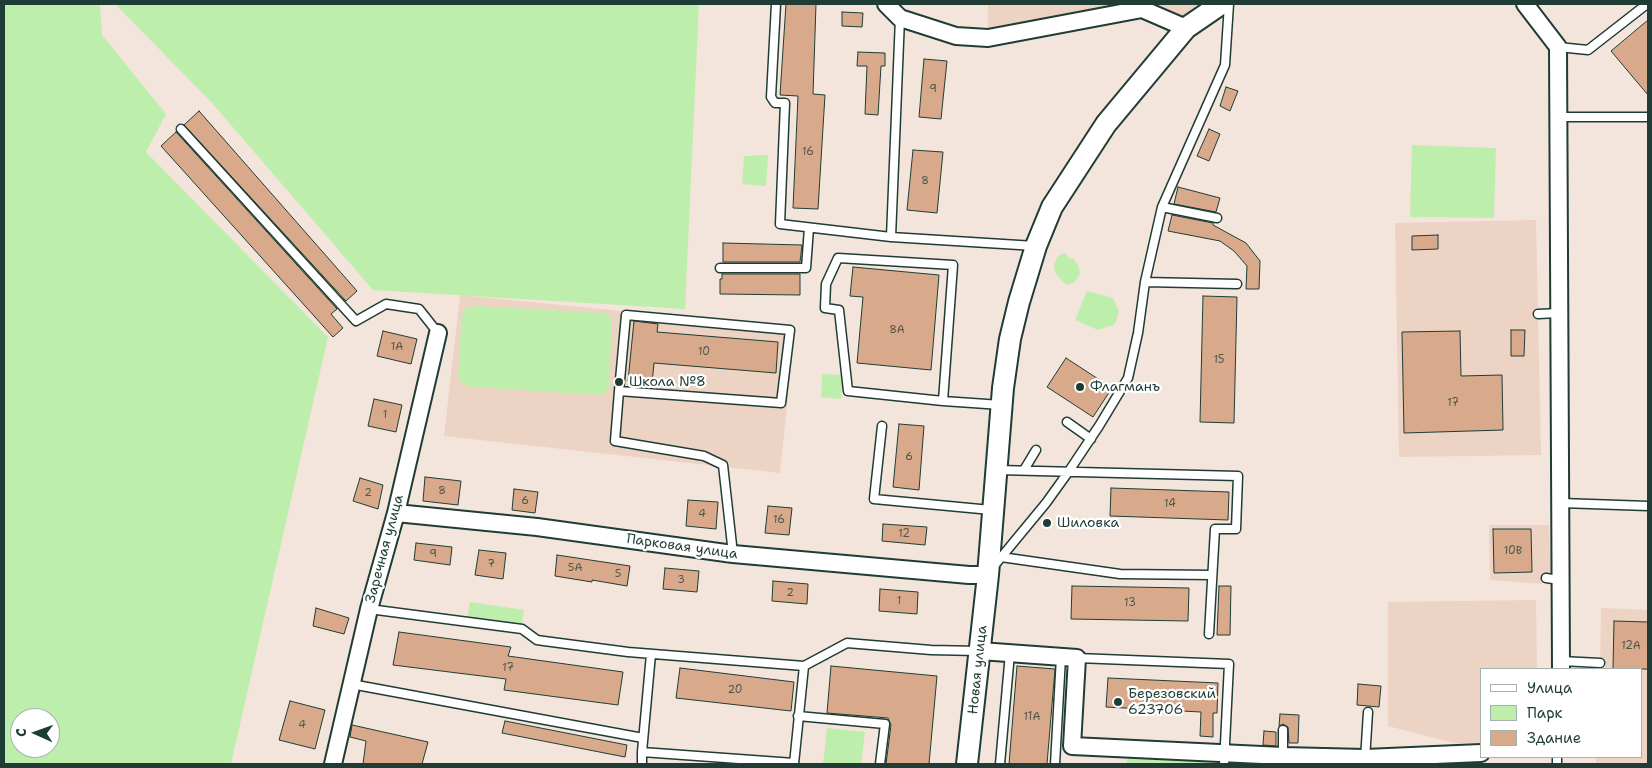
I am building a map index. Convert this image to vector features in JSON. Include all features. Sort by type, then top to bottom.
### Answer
[{"type":"street","points":[[886,4],[900,18],[956,36],[988,38],[1142,10],[1186,28]]},
{"type":"street","name":"Новая улица","points":[[967,764],[980,651],[978,575],[993,510],[1001,405],[1010,339],[1036,246],[1052,207],[1106,124],[1186,28],[1221,4]]},
{"type":"street","points":[[1525,4],[1558,47],[1561,503],[1553,579],[1561,665]]},
{"type":"street","name":"Заречная улица","points":[[333,764],[369,609],[396,513],[438,333]]},
{"type":"street","name":"Парковая улица","points":[[396,513],[537,527],[733,554],[978,575]]},
{"type":"street","points":[[980,651],[1069,658],[1072,746],[1224,759],[1283,756],[1300,760],[1365,761],[1480,753]]},
{"type":"lane","points":[[776,4],[771,97],[775,103],[785,103],[780,224],[892,237],[1036,246]]},
{"type":"lane","points":[[978,575],[1001,557],[1046,503],[1091,439],[1128,378],[1138,333],[1145,282],[1162,206],[1225,65],[1229,4]]},
{"type":"lane","points":[[1558,47],[1588,50],[1646,4]]},
{"type":"lane","points":[[892,237],[900,18]]},
{"type":"lane","points":[[1558,117],[1648,117]]},
{"type":"lane","points":[[181,128],[356,321],[386,304],[419,309],[438,333]]},
{"type":"lane","points":[[1162,206],[1217,218]]},
{"type":"lane","points":[[720,268],[806,268],[809,228]]},
{"type":"lane","points":[[943,401],[953,265],[838,258],[826,284],[825,308],[839,310],[848,392],[943,401],[1001,405]]},
{"type":"lane","points":[[1145,282],[1237,284]]},
{"type":"lane","points":[[1538,314],[1559,313]]},
{"type":"lane","points":[[619,391],[781,403],[790,330],[626,315],[619,391],[615,441],[704,456],[723,465],[733,554]]},
{"type":"lane","points":[[1067,422],[1091,439]]},
{"type":"lane","points":[[882,426],[874,499],[993,510]]},
{"type":"lane","points":[[1024,470],[1036,450]]},
{"type":"lane","points":[[996,470],[1238,476],[1236,529],[1215,529],[1209,634]]},
{"type":"lane","points":[[1561,503],[1648,506]]},
{"type":"lane","points":[[1001,557],[1120,574],[1212,575]]},
{"type":"lane","points":[[369,609],[522,629],[537,640],[651,654],[804,666],[847,643],[931,650],[980,651]]},
{"type":"lane","points":[[1000,764],[1010,653]]},
{"type":"lane","points":[[642,764],[651,654]]},
{"type":"lane","points":[[1055,764],[1069,658],[1229,664],[1224,759]]},
{"type":"lane","points":[[1561,665],[1600,663]]},
{"type":"lane","points":[[642,752],[794,764],[804,666]]},
{"type":"lane","points":[[352,684],[643,738]]},
{"type":"lane","points":[[1365,761],[1368,712]]},
{"type":"lane","points":[[798,716],[885,724],[880,764]]},
{"type":"lane","points":[[1283,756],[1284,730]]},
{"type":"shaded area","points":[[988,4],[1219,4],[1186,28],[1142,9],[988,38]]},
{"type":"shaded area","points":[[1536,220],[1541,455],[1399,457],[1395,223]]},
{"type":"shaded area","name":"Школа №8","points":[[460,295],[795,328],[780,473],[444,436]]},
{"type":"shaded area","points":[[1489,525],[1549,525],[1551,572],[1542,584],[1490,580]]},
{"type":"shaded area","points":[[1536,600],[1537,668],[1480,668],[1480,743],[1454,743],[1388,726],[1388,602]]},
{"type":"shaded area","points":[[1601,608],[1648,610],[1648,764],[1596,764],[1596,758],[1642,758],[1642,668],[1600,668]]},
{"type":"green space","points":[[4,4],[100,4],[102,35],[166,114],[146,152],[328,337],[231,764],[4,764]]},
{"type":"green space","points":[[115,4],[699,4],[685,309],[373,290],[212,103]]},
{"type":"green space","points":[[1412,145],[1496,148],[1494,218],[1410,217]]},
{"type":"green space","points":[[768,155],[766,186],[742,184],[744,156]]},
{"type":"green space","points":[[1065,253],[1069,258],[1074,259],[1079,267],[1080,274],[1074,283],[1067,285],[1055,272],[1054,264],[1058,256]]},
{"type":"green space","points":[[1087,291],[1113,298],[1119,312],[1115,324],[1098,330],[1075,320]]},
{"type":"green space","points":[[476,306],[603,313],[609,315],[612,322],[609,388],[605,394],[599,395],[470,387],[462,383],[458,375],[462,315],[466,308]]},
{"type":"green space","points":[[822,374],[843,375],[841,399],[821,397]]},
{"type":"green space","points":[[470,602],[524,610],[522,625],[467,618]]},
{"type":"green space","points":[[827,728],[865,732],[861,764],[823,764]]},
{"type":"green space","points":[[1127,757],[1209,761],[1209,764],[1127,763]]},
{"type":"building","points":[[786,4],[816,4],[813,94],[825,95],[818,209],[793,208],[798,96],[780,95]]},
{"type":"building","points":[[842,12],[863,13],[862,27],[842,26]]},
{"type":"building","points":[[1648,20],[1648,95],[1611,51]]},
{"type":"building","points":[[858,52],[885,53],[885,66],[881,66],[878,115],[865,114],[867,66],[857,66]]},
{"type":"building","points":[[924,59],[947,61],[941,119],[919,117]]},
{"type":"building","points":[[1226,87],[1238,91],[1230,111],[1220,106]]},
{"type":"building","points":[[199,111],[357,291],[346,301],[184,125]]},
{"type":"building","points":[[1209,129],[1220,134],[1209,161],[1197,156]]},
{"type":"building","points":[[176,132],[337,309],[331,314],[343,328],[333,337],[161,146]]},
{"type":"building","points":[[913,150],[943,152],[937,213],[907,210]]},
{"type":"building","points":[[1178,187],[1220,198],[1216,212],[1174,204]]},
{"type":"building","points":[[1172,215],[1213,223],[1213,225],[1246,243],[1260,261],[1259,289],[1246,289],[1247,266],[1234,251],[1220,241],[1168,231]]},
{"type":"building","points":[[1438,235],[1438,249],[1412,250],[1412,236]]},
{"type":"building","points":[[723,243],[802,245],[800,262],[723,262]]},
{"type":"building","points":[[853,267],[939,275],[931,370],[857,363],[863,297],[850,296]]},
{"type":"building","points":[[722,274],[800,274],[800,295],[720,294]]},
{"type":"building","points":[[1203,296],[1237,297],[1234,423],[1200,422]]},
{"type":"building","name":"Школа №8","points":[[634,321],[658,324],[657,332],[778,342],[776,373],[654,363],[652,384],[628,381]]},
{"type":"building","points":[[1511,330],[1525,330],[1524,356],[1511,356]]},
{"type":"building","points":[[383,331],[417,339],[411,364],[377,356]]},
{"type":"building","points":[[1460,331],[1461,376],[1502,375],[1503,430],[1404,433],[1402,332]]},
{"type":"building","name":"Флагманъ","points":[[1066,358],[1112,388],[1093,417],[1047,387]]},
{"type":"building","points":[[374,399],[402,405],[396,432],[368,426]]},
{"type":"building","points":[[899,424],[924,426],[919,490],[893,487]]},
{"type":"building","points":[[425,477],[461,481],[458,505],[423,501]]},
{"type":"building","points":[[360,478],[383,485],[378,509],[353,501]]},
{"type":"building","points":[[1111,488],[1229,492],[1228,520],[1110,516]]},
{"type":"building","points":[[514,489],[538,492],[535,513],[512,510]]},
{"type":"building","points":[[688,500],[718,502],[716,529],[686,526]]},
{"type":"building","points":[[768,506],[792,508],[789,535],[765,533]]},
{"type":"building","points":[[883,524],[927,527],[925,545],[882,541]]},
{"type":"building","points":[[1493,529],[1531,529],[1532,572],[1494,573]]},
{"type":"building","points":[[416,543],[452,547],[450,565],[414,560]]},
{"type":"building","points":[[479,550],[506,553],[503,579],[475,575]]},
{"type":"building","points":[[557,555],[630,566],[627,586],[555,576]]},
{"type":"building","points":[[665,568],[699,571],[697,592],[663,589]]},
{"type":"building","points":[[773,581],[808,584],[807,604],[772,601]]},
{"type":"building","points":[[1072,586],[1189,588],[1188,621],[1071,619]]},
{"type":"building","points":[[1219,586],[1231,586],[1230,635],[1217,635]]},
{"type":"building","points":[[880,589],[918,592],[917,614],[879,611]]},
{"type":"building","points":[[316,608],[349,618],[344,634],[313,626]]},
{"type":"building","points":[[1614,621],[1648,622],[1648,669],[1613,668]]},
{"type":"building","points":[[399,632],[511,647],[508,656],[623,672],[618,705],[504,690],[506,679],[393,665]]},
{"type":"building","points":[[831,666],[937,676],[929,764],[886,764],[891,725],[888,718],[827,713]]},
{"type":"building","points":[[1017,666],[1055,669],[1047,764],[1009,764]]},
{"type":"building","points":[[680,668],[794,682],[791,711],[676,698]]},
{"type":"building","points":[[1108,678],[1218,683],[1217,713],[1213,713],[1213,737],[1200,736],[1201,712],[1106,707]]},
{"type":"building","points":[[1358,684],[1381,686],[1379,707],[1357,705]]},
{"type":"building","points":[[290,701],[325,710],[315,749],[279,740]]},
{"type":"building","points":[[1280,714],[1299,715],[1298,743],[1289,743],[1288,727],[1283,724],[1279,726]]},
{"type":"building","points":[[505,721],[627,745],[625,757],[502,733]]},
{"type":"building","points":[[352,725],[428,742],[422,764],[363,764],[366,741],[350,737]]},
{"type":"building","points":[[1264,731],[1276,732],[1276,746],[1263,745]]},
{"type":"place","name":"Школа №8","points":[[619,382]]},
{"type":"place","name":"Флагманъ","points":[[1080,387]]},
{"type":"place","name":"Шиловка","points":[[1047,523]]},
{"type":"place","name":"Березовский 623706","points":[[1118,702]]}]
